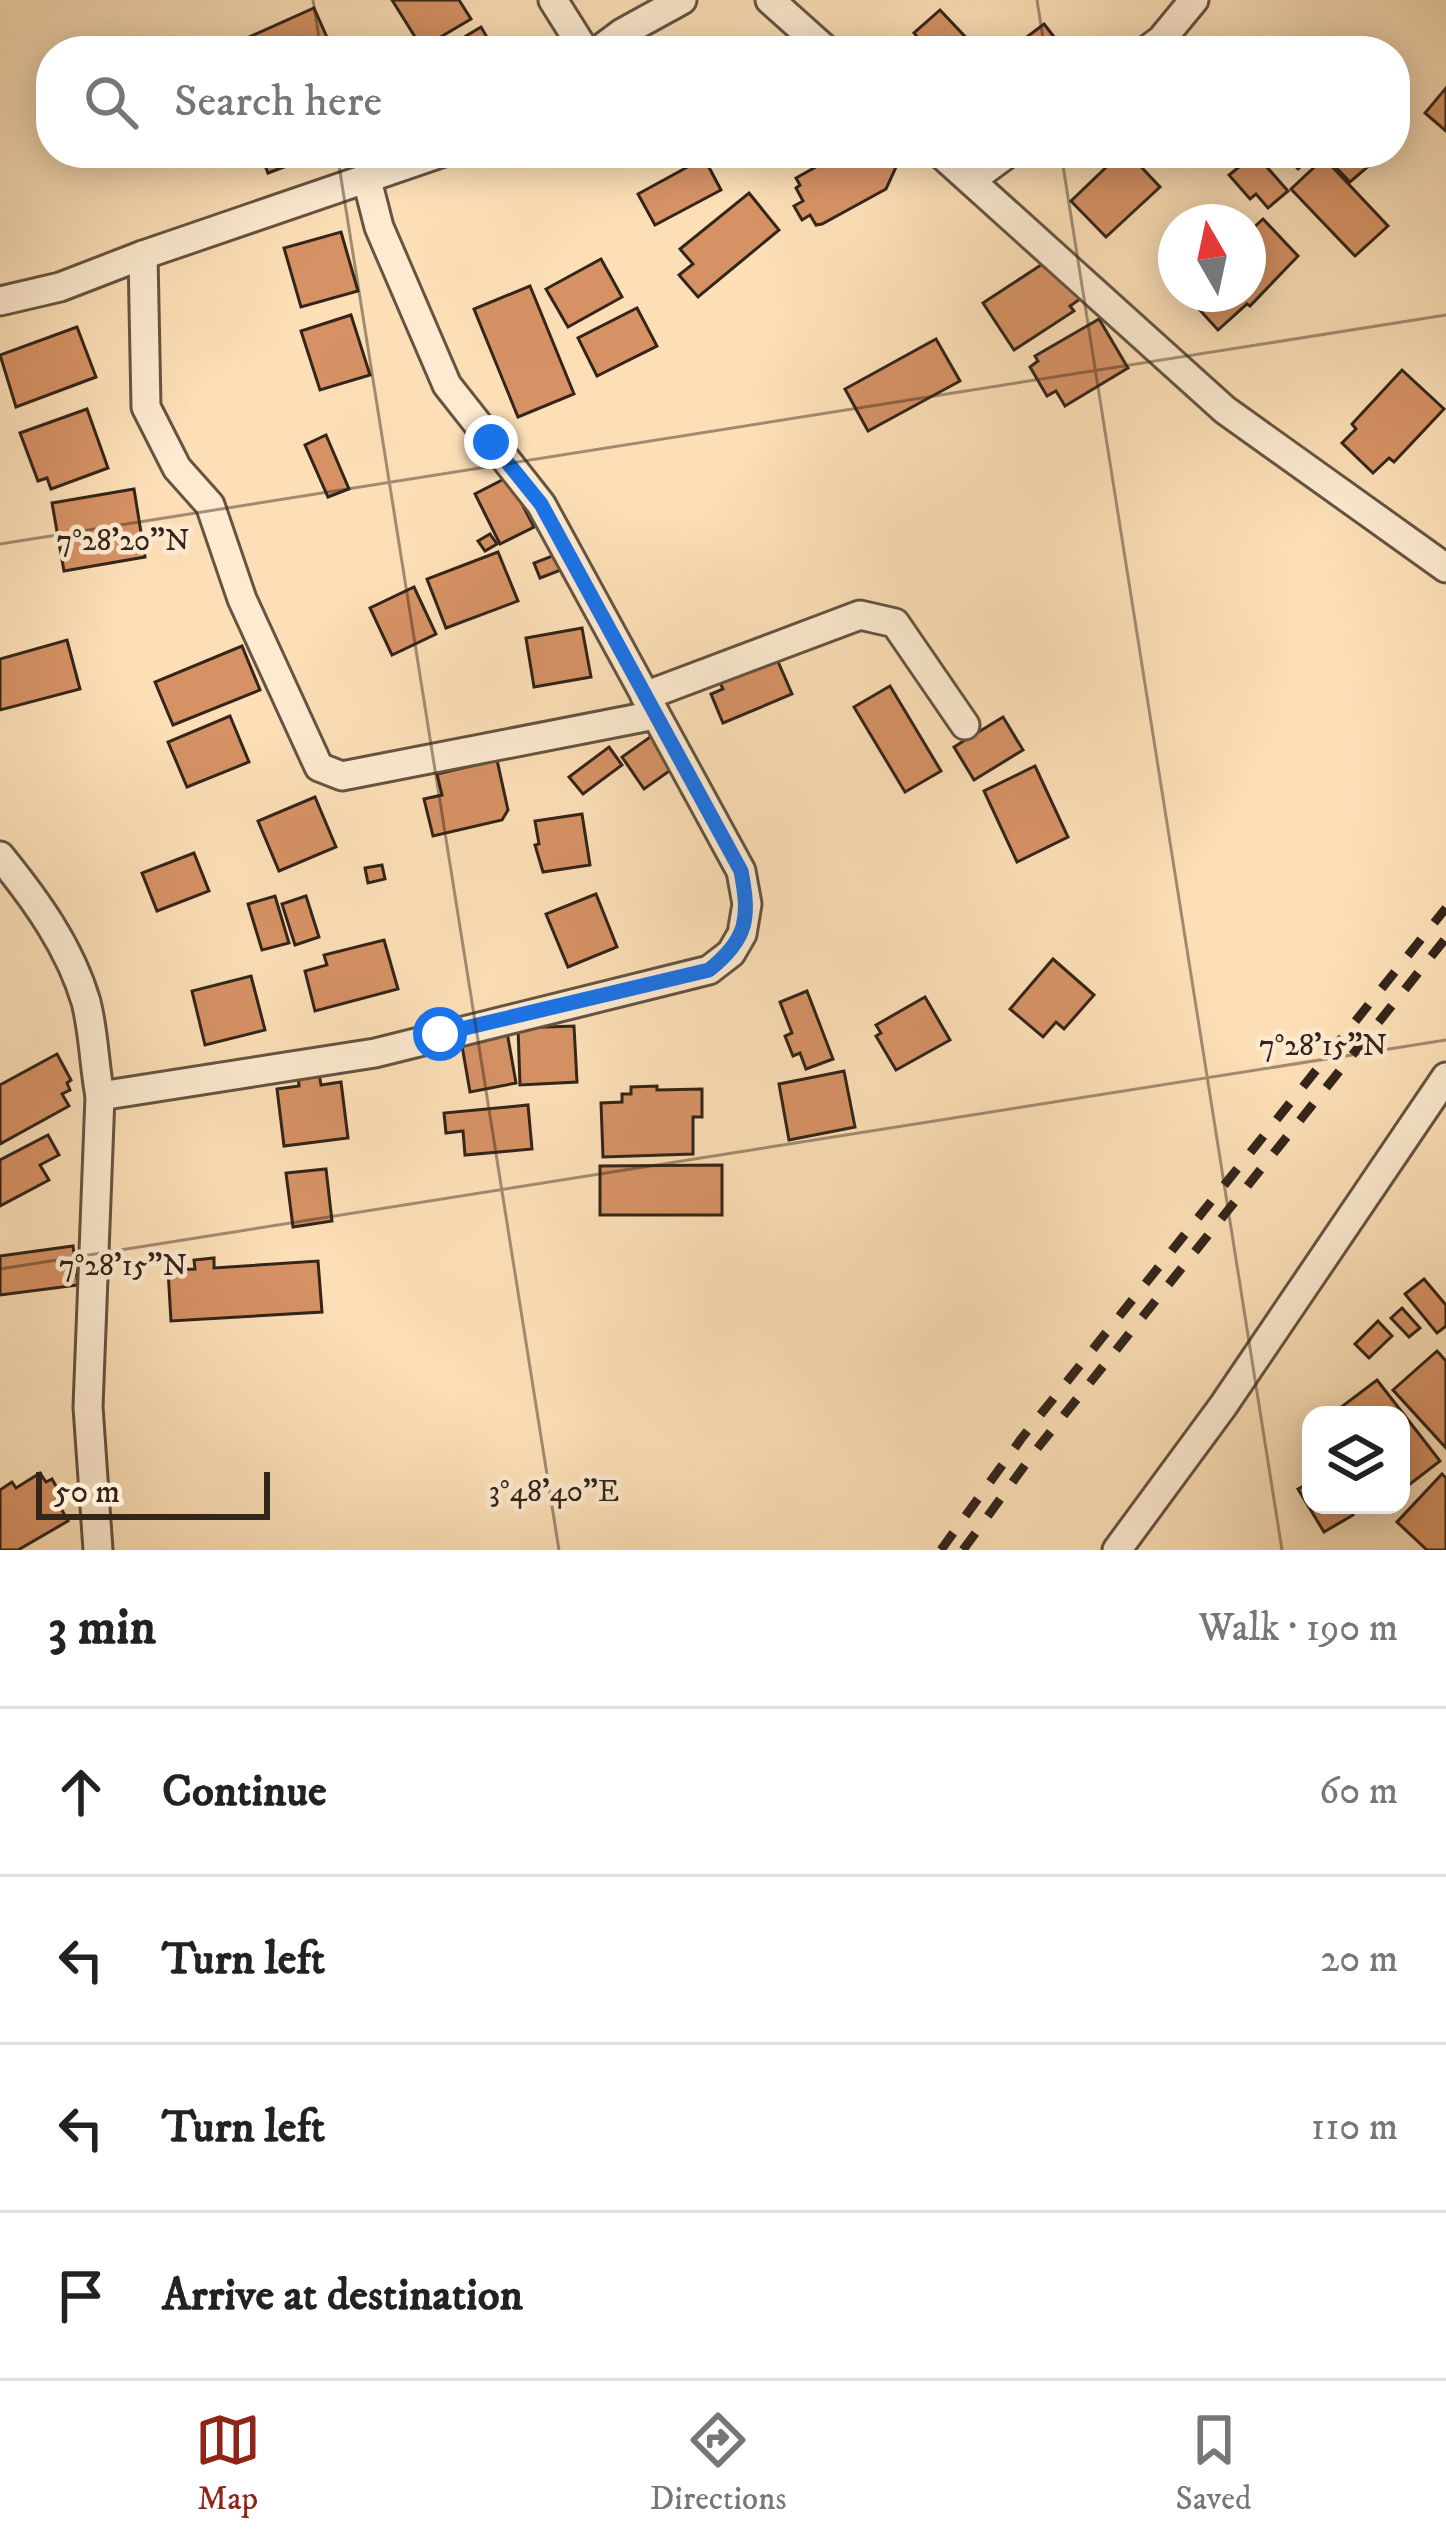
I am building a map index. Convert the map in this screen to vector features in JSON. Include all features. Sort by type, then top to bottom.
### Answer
[{"type":"street","points":[[553,0],[576,36]]},
{"type":"street","points":[[618,36],[682,0]]},
{"type":"street","points":[[770,0],[810,36]]},
{"type":"street","points":[[1164,36],[1194,0]]},
{"type":"street","points":[[0,302],[60,287],[400,168]]},
{"type":"street","points":[[957,168],[1225,410],[1446,568]]},
{"type":"street","points":[[970,180],[987,168]]},
{"type":"street","points":[[100,1096],[375,1053],[709,970],[731,952],[742,934],[747,904],[741,871],[541,504],[447,385],[379,226],[367,180]]},
{"type":"street","points":[[143,255],[146,407],[177,469],[210,505],[242,599],[319,767],[342,776],[650,706],[860,615],[895,623],[964,725]]},
{"type":"street","points":[[0,856],[38,904],[85,1000],[100,1096],[88,1407],[98,1550]]},
{"type":"street","points":[[1129,1545],[1446,1077]]},
{"type":"building","points":[[392,0],[459,0],[471,19],[442,36],[414,36]]},
{"type":"building","points":[[314,8],[326,36],[251,36]]},
{"type":"building","points":[[940,10],[965,36],[916,36],[914,33]]},
{"type":"building","points":[[1044,24],[1053,36],[1028,36]]},
{"type":"building","points":[[481,27],[486,36],[466,36]]},
{"type":"building","points":[[1446,88],[1446,131],[1425,113]]},
{"type":"building","points":[[686,168],[709,168],[721,190],[655,225],[638,194]]},
{"type":"building","points":[[814,168],[896,168],[886,189],[816,225],[810,215],[802,220],[794,206],[803,201],[796,178]]},
{"type":"building","points":[[1105,168],[1142,168],[1160,187],[1106,237],[1071,201]]},
{"type":"building","points":[[1238,168],[1268,168],[1288,191],[1268,208],[1256,194],[1250,199],[1229,175]]},
{"type":"building","points":[[1313,168],[1333,168],[1388,226],[1355,256],[1291,189]]},
{"type":"building","points":[[1336,168],[1366,168],[1350,182]]},
{"type":"building","points":[[749,193],[779,230],[698,297],[679,275],[693,264],[680,249]]},
{"type":"building","points":[[1266,222],[1298,256],[1266,289]]},
{"type":"building","points":[[341,232],[358,291],[301,307],[284,248]]},
{"type":"building","points":[[601,259],[622,297],[568,327],[546,289]]},
{"type":"building","points":[[1047,261],[1059,280],[1065,276],[1080,299],[1070,306],[1074,311],[1014,350],[983,303]]},
{"type":"building","points":[[530,286],[574,394],[518,417],[474,309]]},
{"type":"building","points":[[637,308],[657,346],[597,376],[578,338]]},
{"type":"building","points":[[1202,312],[1238,312],[1218,330]]},
{"type":"building","points":[[351,315],[370,375],[320,390],[301,331]]},
{"type":"building","points":[[1099,319],[1128,368],[1065,406],[1056,391],[1047,396],[1030,367],[1038,361],[1035,356]]},
{"type":"building","points":[[77,327],[96,377],[16,407],[0,355]]},
{"type":"building","points":[[936,339],[960,381],[868,431],[845,389]]},
{"type":"building","points":[[1402,370],[1444,409],[1394,462],[1389,458],[1373,473],[1342,443],[1356,429],[1352,424]]},
{"type":"building","points":[[87,409],[108,468],[51,489],[47,478],[38,481],[20,433]]},
{"type":"building","points":[[326,435],[349,489],[328,497],[305,445]]},
{"type":"building","points":[[508,477],[534,527],[500,544],[475,494]]},
{"type":"building","points":[[134,489],[145,557],[64,571],[52,503]]},
{"type":"building","points":[[490,534],[497,544],[485,551],[478,541]]},
{"type":"building","points":[[498,552],[518,601],[446,628],[427,579]]},
{"type":"building","points":[[555,555],[561,570],[540,578],[534,563]]},
{"type":"building","points":[[414,587],[436,634],[392,655],[370,608]]},
{"type":"building","points":[[582,628],[591,677],[534,687],[526,638]]},
{"type":"building","points":[[67,640],[80,689],[0,710],[0,659]]},
{"type":"building","points":[[242,646],[260,690],[173,725],[155,682]]},
{"type":"building","points":[[773,650],[792,694],[723,723],[711,694],[723,689],[716,674]]},
{"type":"building","points":[[890,686],[941,771],[905,792],[854,707]]},
{"type":"building","points":[[230,716],[249,762],[187,787],[168,742]]},
{"type":"building","points":[[1003,717],[1023,750],[974,780],[954,747]]},
{"type":"building","points":[[653,735],[675,767],[644,789],[622,757]]},
{"type":"building","points":[[609,747],[622,765],[583,794],[569,777]]},
{"type":"building","points":[[497,760],[508,810],[502,820],[433,836],[424,799],[442,795],[437,774]]},
{"type":"building","points":[[1035,766],[1068,837],[1017,862],[984,791]]},
{"type":"building","points":[[315,797],[336,847],[279,871],[258,821]]},
{"type":"building","points":[[582,814],[590,865],[543,872],[535,845],[539,844],[535,821]]},
{"type":"building","points":[[194,853],[209,891],[157,911],[142,873]]},
{"type":"building","points":[[382,865],[385,879],[368,883],[365,868]]},
{"type":"building","points":[[596,894],[617,947],[568,967],[546,914]]},
{"type":"building","points":[[275,896],[289,943],[262,950],[248,904]]},
{"type":"building","points":[[306,896],[319,937],[295,945],[282,904]]},
{"type":"building","points":[[384,940],[398,989],[315,1011],[305,971],[327,965],[324,955]]},
{"type":"building","points":[[1053,959],[1094,995],[1064,1029],[1056,1022],[1043,1037],[1010,1009]]},
{"type":"building","points":[[251,976],[265,1030],[205,1045],[192,991]]},
{"type":"building","points":[[807,991],[833,1059],[806,1069],[800,1053],[793,1056],[785,1036],[792,1033],[780,1002]]},
{"type":"building","points":[[925,997],[950,1040],[896,1070],[876,1036],[881,1033],[876,1025]]},
{"type":"building","points":[[574,1026],[577,1082],[520,1085],[518,1028]]},
{"type":"building","points":[[507,1032],[516,1083],[470,1092],[461,1040]]},
{"type":"building","points":[[57,1054],[71,1080],[67,1083],[70,1090],[62,1094],[69,1106],[0,1144],[0,1085]]},
{"type":"building","points":[[844,1071],[855,1127],[789,1140],[779,1084]]},
{"type":"building","points":[[319,1073],[321,1085],[341,1082],[348,1138],[284,1146],[277,1089],[299,1086],[298,1075]]},
{"type":"building","points":[[657,1086],[657,1090],[702,1089],[702,1117],[693,1117],[693,1154],[603,1157],[601,1103],[622,1102],[622,1094],[631,1094],[631,1087]]},
{"type":"building","points":[[528,1105],[532,1149],[465,1155],[463,1131],[446,1133],[444,1113]]},
{"type":"building","points":[[48,1135],[59,1155],[40,1165],[49,1180],[0,1206],[0,1160]]},
{"type":"building","points":[[722,1165],[722,1215],[600,1215],[600,1166]]},
{"type":"building","points":[[326,1169],[332,1221],[293,1227],[286,1173]]},
{"type":"building","points":[[73,1246],[78,1285],[0,1295],[0,1256]]},
{"type":"building","points":[[214,1258],[214,1268],[318,1261],[322,1312],[171,1321],[168,1270],[195,1269],[194,1260]]},
{"type":"building","points":[[1424,1279],[1446,1305],[1446,1326],[1437,1333],[1405,1294]]},
{"type":"building","points":[[1402,1308],[1420,1328],[1409,1337],[1391,1318]]},
{"type":"building","points":[[1378,1321],[1392,1336],[1369,1358],[1355,1344]]},
{"type":"building","points":[[1437,1351],[1446,1361],[1446,1448],[1410,1406],[1393,1390]]},
{"type":"building","points":[[1377,1380],[1397,1406],[1343,1406]]},
{"type":"building","points":[[1410,1422],[1440,1461],[1410,1484]]},
{"type":"building","points":[[40,1473],[46,1482],[52,1479],[64,1500],[58,1503],[68,1521],[18,1550],[0,1550],[0,1490],[12,1482],[16,1488]]},
{"type":"building","points":[[1442,1474],[1446,1478],[1446,1550],[1427,1550],[1397,1522],[1410,1514],[1410,1508]]},
{"type":"building","points":[[1313,1514],[1352,1514],[1353,1515],[1324,1532]]},
{"type":"railway","points":[[941,1550],[1021,1439],[1446,908]]},
{"type":"railway","points":[[963,1550],[1036,1450],[1446,938]]},
{"type":"route","points":[[440,1034],[709,970],[731,952],[742,934],[747,904],[741,871],[541,504],[491,442]]}]
